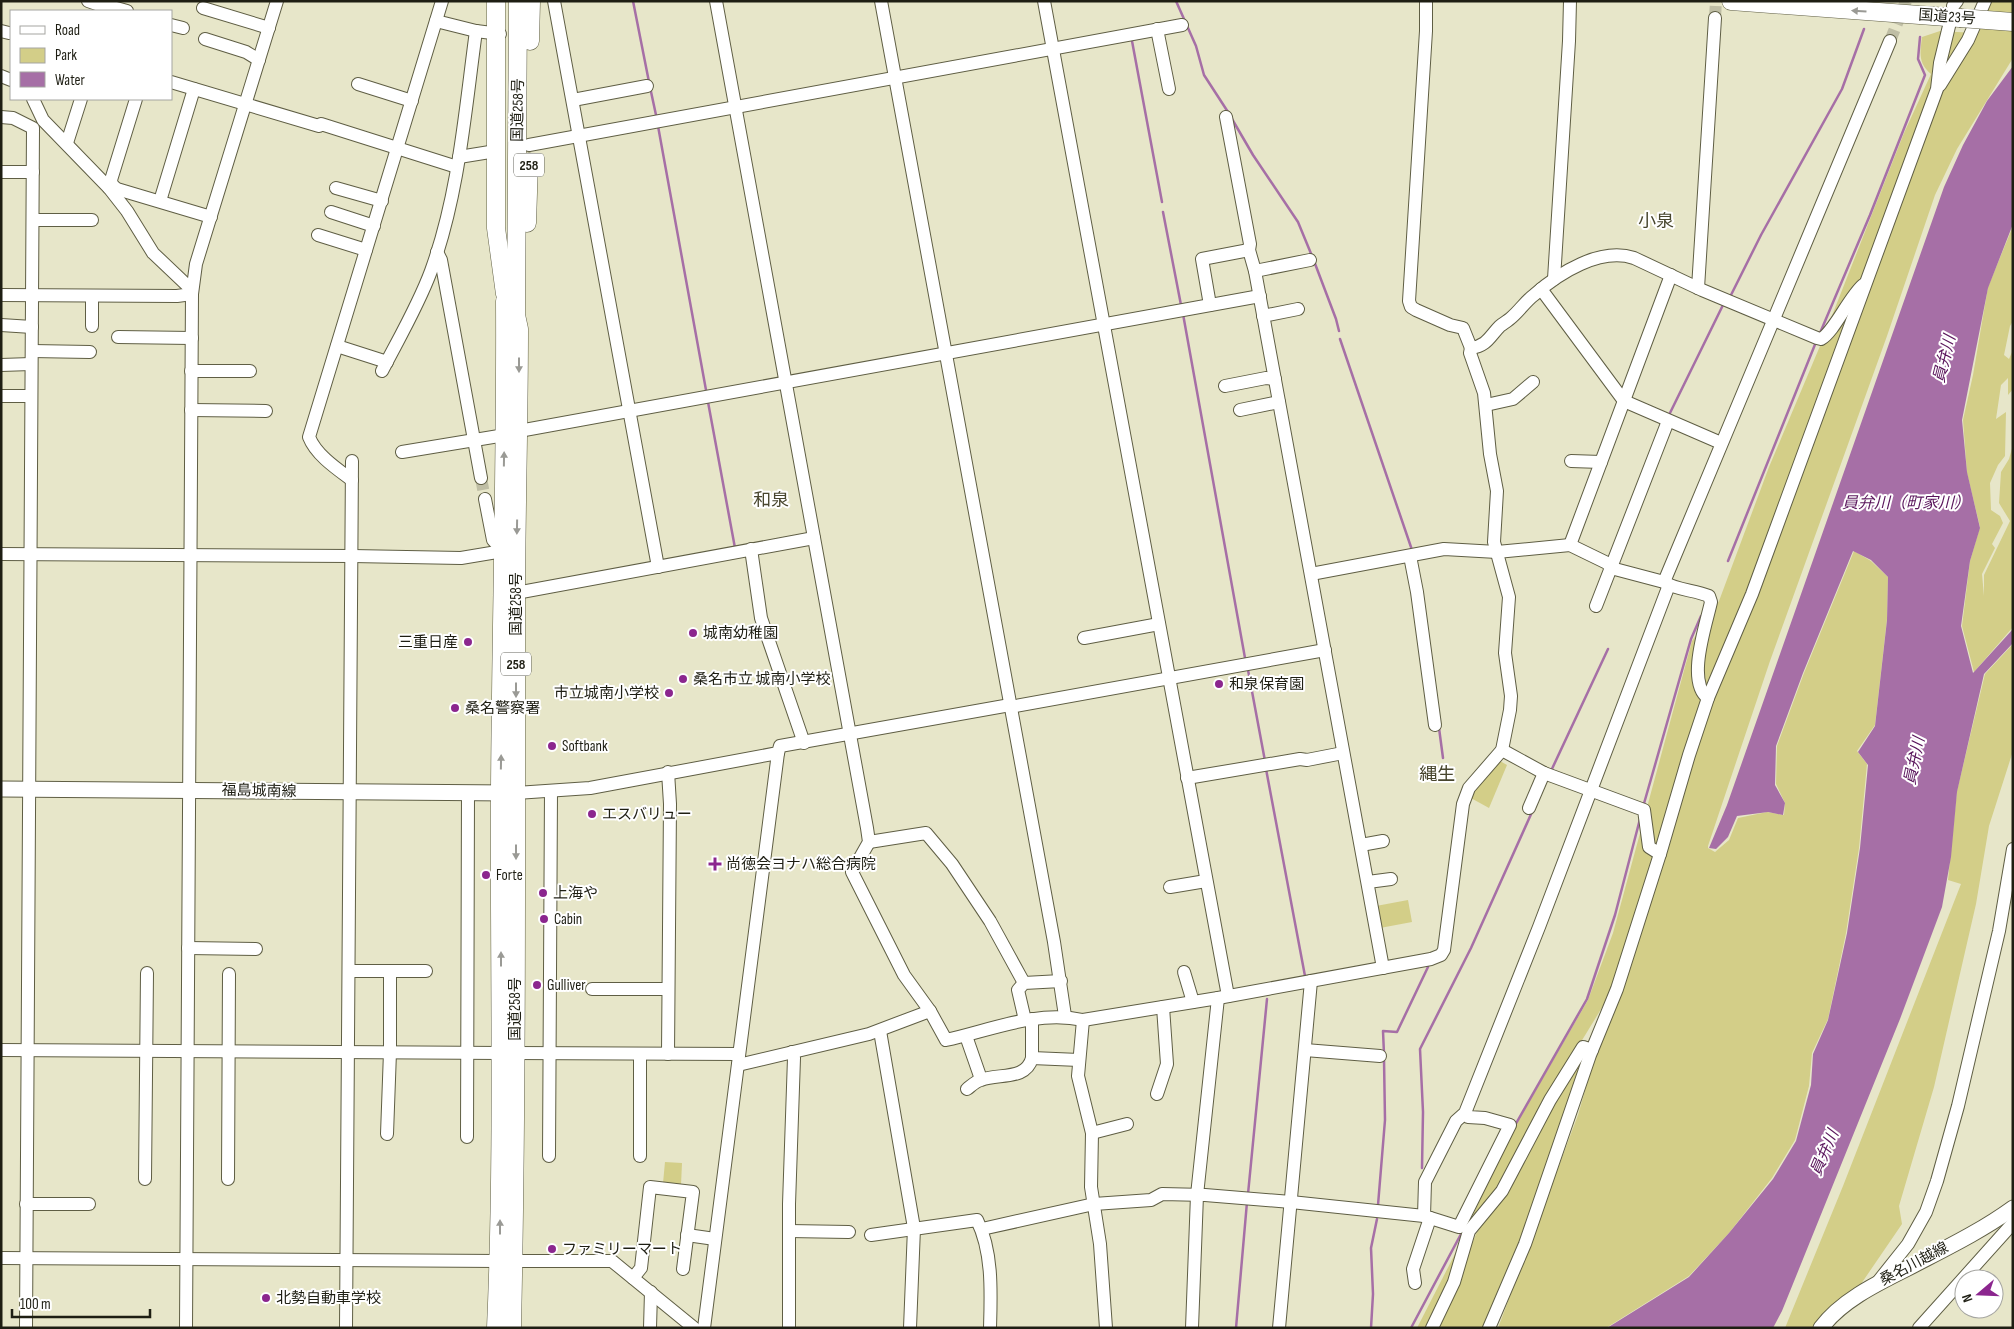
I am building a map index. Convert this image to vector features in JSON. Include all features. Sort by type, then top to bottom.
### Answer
[{"type":"highway","name":"258","points":[[496,1],[498,34],[496,228],[505,294]]},
{"type":"highway","name":"国道258号","points":[[508,793],[516,593],[512,433],[505,294],[509,1]]},
{"type":"highway","name":"国道258号","points":[[512,1328],[506,1261],[508,793],[503,551],[518,329],[516,315],[518,1]]},
{"type":"highway","name":"258","points":[[518,329],[529,198],[527,35],[531,1]]},
{"type":"highway","name":"国道23号","points":[[1731,1],[1957,10],[2013,10]]},
{"type":"highway","name":"国道23号","points":[[1884,1],[1957,10],[2013,22]]},
{"type":"highway","name":"国道258号","points":[[496,1328],[506,1261]]},
{"type":"main road","name":"福島城南線","points":[[1,789],[508,793]]},
{"type":"main road","name":"桑名川越線","points":[[1821,1328],[1828,1318],[1875,1285],[1947,1248],[2013,1208]]},
{"type":"street","points":[[88,1],[122,10]]},
{"type":"street","points":[[186,1328],[192,292],[196,264],[277,1]]},
{"type":"street","points":[[352,480],[329,463],[309,437],[442,1]]},
{"type":"street","points":[[554,1],[658,567]]},
{"type":"street","points":[[716,1],[869,842],[852,872],[904,975],[930,1010],[946,1040],[1028,1019],[1065,1016],[1083,1020],[1223,997],[1431,959],[1441,955],[1444,950],[1463,804],[1469,788],[1502,750],[1511,696],[1505,653],[1509,597],[1494,533],[1497,491],[1490,454],[1486,405],[1470,353],[1471,348],[1463,328],[1450,325],[1416,310],[1409,301],[1426,1]]},
{"type":"street","points":[[881,1],[1061,981],[1065,1016]]},
{"type":"street","points":[[1044,1],[1206,881],[1223,997],[1197,1196],[1192,1328]]},
{"type":"street","points":[[1554,279],[1570,1]]},
{"type":"street","points":[[1489,1328],[1525,1244],[1592,1050],[1617,989],[1708,698],[1752,594],[1937,89],[1968,40],[1985,1]]},
{"type":"street","points":[[203,8],[269,28]]},
{"type":"street","points":[[1937,89],[1940,63],[1957,10]]},
{"type":"street","points":[[1698,288],[1715,18]]},
{"type":"street","points":[[436,21],[476,31],[498,34]]},
{"type":"street","points":[[529,145],[1182,25]]},
{"type":"street","points":[[1158,29],[1169,89]]},
{"type":"street","points":[[337,346],[385,366],[426,284],[437,252],[465,130],[467,96],[476,31]]},
{"type":"street","points":[[205,39],[246,52],[259,60]]},
{"type":"street","points":[[1415,1283],[1413,1269],[1427,1217],[1425,1182],[1456,1121],[1466,1113],[1540,927],[1666,584],[1721,443],[1890,41]]},
{"type":"street","points":[[172,82],[319,126],[321,124],[397,149],[458,162],[496,151]]},
{"type":"street","points":[[358,84],[412,101]]},
{"type":"street","points":[[573,100],[647,86]]},
{"type":"street","points":[[160,201],[194,89]]},
{"type":"street","points":[[34,100],[44,120],[60,139],[67,143],[110,187],[153,253],[192,292]]},
{"type":"street","points":[[67,143],[80,100]]},
{"type":"street","points":[[110,187],[136,100]]},
{"type":"street","points":[[1,117],[13,118],[33,128]]},
{"type":"street","points":[[1226,117],[1250,244],[1249,250],[1260,296],[1383,968]]},
{"type":"street","points":[[33,128],[44,120]]},
{"type":"street","points":[[26,1328],[33,128]]},
{"type":"street","points":[[1,172],[33,172]]},
{"type":"street","points":[[110,187],[211,216]]},
{"type":"street","points":[[336,188],[382,201]]},
{"type":"street","points":[[331,212],[374,226]]},
{"type":"street","points":[[33,220],[92,220]]},
{"type":"street","points":[[318,235],[366,250]]},
{"type":"street","points":[[1210,305],[1202,259],[1249,250]]},
{"type":"street","points":[[437,252],[441,260],[481,478]]},
{"type":"street","points":[[1471,348],[1488,342],[1501,326],[1541,288],[1554,279],[1580,265],[1614,255],[1634,258],[1698,288],[1819,338],[1828,333],[1859,288],[1867,284]]},
{"type":"street","points":[[1255,271],[1310,260]]},
{"type":"street","points":[[1570,545],[1671,275]]},
{"type":"street","points":[[1541,288],[1624,401],[1721,443]]},
{"type":"street","points":[[1,295],[177,296],[192,292]]},
{"type":"street","points":[[92,296],[92,326]]},
{"type":"street","points":[[402,452],[1260,296]]},
{"type":"street","points":[[1263,316],[1298,310]]},
{"type":"street","points":[[1,325],[32,327]]},
{"type":"street","points":[[118,337],[192,338]]},
{"type":"street","points":[[1,365],[31,358],[90,352]]},
{"type":"street","points":[[191,372],[250,370]]},
{"type":"street","points":[[1225,386],[1266,378],[1275,379]]},
{"type":"street","points":[[1486,405],[1513,400],[1533,382]]},
{"type":"street","points":[[1,396],[31,396]]},
{"type":"street","points":[[1240,410],[1279,402]]},
{"type":"street","points":[[191,410],[266,410]]},
{"type":"street","points":[[1596,606],[1668,421]]},
{"type":"street","points":[[346,1328],[352,461]]},
{"type":"street","points":[[1571,461],[1601,462]]},
{"type":"street","points":[[485,499],[493,540],[503,551]]},
{"type":"street","points":[[516,593],[814,538]]},
{"type":"street","points":[[1311,574],[1444,549],[1497,552],[1570,545],[1607,563],[1611,568],[1666,584],[1695,590],[1709,596],[1712,602],[1697,677],[1703,694],[1708,698]]},
{"type":"street","points":[[751,549],[761,618],[804,743]]},
{"type":"street","points":[[1,554],[461,558],[503,551]]},
{"type":"street","points":[[1410,556],[1417,592],[1435,725]]},
{"type":"street","points":[[1084,638],[1159,624]]},
{"type":"street","points":[[704,1328],[780,746],[1324,650]]},
{"type":"street","points":[[1502,750],[1544,773],[1642,809],[1649,847],[1660,854]]},
{"type":"street","points":[[508,793],[590,788],[778,753]]},
{"type":"street","points":[[1187,778],[1343,753]]},
{"type":"street","points":[[668,772],[670,804],[668,1054]]},
{"type":"street","points":[[1529,808],[1544,773]]},
{"type":"street","points":[[549,1156],[551,791]]},
{"type":"street","points":[[466,1137],[468,793]]},
{"type":"street","points":[[869,842],[926,833],[952,864],[990,922],[1024,983]]},
{"type":"street","points":[[1361,845],[1383,842]]},
{"type":"street","points":[[1875,1285],[1908,1244],[1926,1212],[1937,1181],[1958,1106],[2009,901],[2013,849]]},
{"type":"street","points":[[1368,882],[1391,879]]},
{"type":"street","points":[[1170,887],[1206,881]]},
{"type":"street","points":[[188,948],[256,948]]},
{"type":"street","points":[[349,971],[426,971]]},
{"type":"street","points":[[387,1134],[390,971]]},
{"type":"street","points":[[1184,972],[1193,1002]]},
{"type":"street","points":[[145,1179],[147,973]]},
{"type":"street","points":[[228,1179],[229,974]]},
{"type":"street","points":[[967,1089],[981,1079],[1016,1075],[1031,1064],[1028,1019],[1018,990],[1024,983],[1061,981]]},
{"type":"street","points":[[1279,1328],[1311,981]]},
{"type":"street","points":[[592,989],[668,989]]},
{"type":"street","points":[[1157,1094],[1167,1064],[1163,1007]]},
{"type":"street","points":[[1,1050],[668,1054],[738,1060],[792,1052],[880,1031],[930,1010]]},
{"type":"street","points":[[1083,1020],[1079,1060],[1080,1089],[1092,1133],[1090,1180],[1100,1244],[1106,1328]]},
{"type":"street","points":[[880,1031],[914,1228],[910,1328]]},
{"type":"street","points":[[966,1036],[981,1079]]},
{"type":"street","points":[[1464,1229],[1502,1191],[1550,1100],[1583,1047],[1592,1050]]},
{"type":"street","points":[[1305,1050],[1380,1056]]},
{"type":"street","points":[[789,1328],[789,1232],[794,1058],[792,1052]]},
{"type":"street","points":[[640,1054],[640,1156]]},
{"type":"street","points":[[1032,1058],[1079,1060]]},
{"type":"street","points":[[1432,1328],[1454,1282],[1464,1229],[1510,1124],[1485,1118],[1468,1117],[1466,1113]]},
{"type":"street","points":[[1092,1133],[1127,1124]]},
{"type":"street","points":[[633,1278],[640,1268],[650,1187],[693,1192],[683,1269]]},
{"type":"street","points":[[982,1229],[1094,1204],[1151,1200],[1162,1194],[1291,1202],[1427,1217],[1464,1229]]},
{"type":"street","points":[[26,1204],[89,1204]]},
{"type":"street","points":[[871,1235],[977,1220],[982,1229],[992,1282],[990,1328]]},
{"type":"street","points":[[1914,1328],[1919,1328],[2013,1223]]},
{"type":"street","points":[[789,1232],[849,1232]]},
{"type":"street","points":[[687,1236],[715,1239]]},
{"type":"street","points":[[1,1258],[612,1261],[694,1328]]},
{"type":"street","points":[[650,1328],[651,1292]]},
{"type":"green space","points":[[1992,1],[2013,1],[2013,58],[1957,149],[1935,195],[1887,336],[1770,661],[1708,846],[1708,848],[1715,852],[1729,840],[1738,818],[1767,812],[1784,815],[1785,803],[1776,784],[1777,746],[1804,673],[1854,551],[1871,561],[1888,577],[1887,619],[1875,725],[1857,751],[1867,764],[1859,848],[1846,933],[1828,1019],[1812,1053],[1809,1086],[1795,1140],[1772,1178],[1729,1233],[1689,1276],[1606,1328],[1498,1328],[1578,1115],[1595,1056],[1626,979],[1672,837],[1664,835],[1606,1001],[1573,1055],[1506,1178],[1467,1227],[1515,1126],[1588,1000],[1613,933],[1692,641],[1719,601],[1769,467],[1820,346],[1904,133],[1931,74],[1922,62],[1922,37],[1940,31],[1975,33]]},
{"type":"green space","points":[[2013,226],[2013,321],[2010,326],[2004,355],[2009,359],[2013,350],[2013,389],[2008,395],[2008,378],[2001,385],[1996,419],[2006,412],[2005,456],[1998,465],[1990,483],[1991,510],[2000,516],[2003,523],[1992,544],[1995,548],[1982,574],[1984,596],[1984,575],[2010,521],[1999,503],[2001,472],[2009,459],[2013,445],[2013,627],[1974,672],[1962,626],[1970,561],[1980,527],[1967,473],[1963,420],[1973,375],[1988,287]]},
{"type":"green space","points":[[2013,644],[2013,751],[1989,826],[1976,904],[1934,1087],[1899,1206],[1902,1224],[1861,1284],[1827,1313],[1814,1328],[1785,1328],[1843,1186],[1961,884],[1948,880],[1957,791],[1985,674]]},
{"type":"green space","points":[[1500,761],[1507,765],[1489,808],[1469,797],[1473,790]]},
{"type":"green space","points":[[1408,900],[1412,922],[1380,928],[1376,906]]},
{"type":"green space","points":[[1590,1051],[1522,1240],[1486,1328],[1438,1328],[1476,1234],[1507,1191],[1573,1067]]},
{"type":"green space","points":[[665,1162],[682,1163],[681,1185],[663,1183]]},
{"type":"green space","points":[[1459,1246],[1454,1278],[1428,1328],[1417,1328]]},
{"type":"water","name":"員弁川（町家川）","points":[[2013,66],[2013,224],[1988,288],[1962,420],[1967,472],[1980,528],[1970,561],[1961,626],[1973,673],[2013,629],[2013,643],[1984,674],[1957,792],[1951,857],[1942,907],[1900,1019],[1782,1311],[1773,1328],[1607,1328],[1689,1277],[1729,1233],[1773,1179],[1796,1141],[1811,1085],[1813,1054],[1828,1020],[1847,933],[1860,848],[1868,765],[1858,752],[1875,726],[1887,620],[1888,577],[1871,560],[1853,551],[1803,673],[1776,746],[1775,785],[1785,803],[1783,815],[1768,812],[1737,816],[1728,837],[1716,849],[1709,848],[1727,805],[1944,187],[1963,145],[1987,101]]},
{"type":"waterway","points":[[633,1],[649,82]]},
{"type":"waterway","points":[[1176,1],[1196,46],[1204,75],[1228,112]]},
{"type":"waterway","points":[[1730,297],[1761,235],[1842,89],[1864,29]]},
{"type":"waterway","points":[[1820,333],[1870,215],[1925,75],[1918,59],[1920,37]]},
{"type":"waterway","points":[[1132,41],[1162,202]]},
{"type":"waterway","points":[[650,87],[656,115]]},
{"type":"waterway","points":[[1232,119],[1253,155],[1298,222],[1312,256]]},
{"type":"waterway","points":[[658,126],[706,390]]},
{"type":"waterway","points":[[1163,212],[1181,305]]},
{"type":"waterway","points":[[1314,261],[1339,331]]},
{"type":"waterway","points":[[1669,415],[1723,305]]},
{"type":"waterway","points":[[1183,314],[1245,658]]},
{"type":"waterway","points":[[1340,339],[1412,550]]},
{"type":"waterway","points":[[1728,561],[1816,342]]},
{"type":"waterway","points":[[708,402],[735,548]]},
{"type":"waterway","points":[[1643,807],[1691,639],[1701,616]]},
{"type":"waterway","points":[[1551,771],[1608,649]]},
{"type":"waterway","points":[[1248,670],[1265,761]]},
{"type":"waterway","points":[[1439,728],[1443,758]]},
{"type":"waterway","points":[[1266,769],[1305,976]]},
{"type":"waterway","points":[[1422,1168],[1423,1112],[1420,1049],[1471,948],[1532,812]]},
{"type":"waterway","points":[[1514,1127],[1587,999],[1615,915],[1640,819]]},
{"type":"waterway","points":[[1384,1054],[1383,1031],[1397,1032],[1428,967]]},
{"type":"waterway","points":[[1248,1194],[1267,999]]},
{"type":"waterway","points":[[1378,1205],[1385,1120],[1384,1059]]},
{"type":"waterway","points":[[1236,1328],[1247,1202]]},
{"type":"waterway","points":[[1371,1328],[1373,1294],[1371,1248],[1377,1219]]},
{"type":"waterway","points":[[1411,1328],[1461,1234]]},
{"type":"tunnel","points":[[1715,18],[1716,1]]},
{"type":"tunnel","points":[[1890,41],[1906,1]]},
{"type":"tunnel","points":[[481,478],[485,499]]},
{"type":"place","name":"城南幼稚園","points":[[693,633]]},
{"type":"place","name":"三重日産","points":[[468,642]]},
{"type":"place","name":"桑名市立 城南小学校","points":[[683,679]]},
{"type":"place","name":"和泉保育園","points":[[1219,684]]},
{"type":"place","name":"市立城南小学校","points":[[669,693]]},
{"type":"place","name":"桑名警察署","points":[[455,708]]},
{"type":"place","name":"Softbank","points":[[552,746]]},
{"type":"place","name":"エスバリュー","points":[[592,814]]},
{"type":"place","name":"尚徳会ヨナハ総合病院","points":[[715,864]]},
{"type":"place","name":"Forte","points":[[486,875]]},
{"type":"place","name":"上海や","points":[[543,893]]},
{"type":"place","name":"Cabin","points":[[544,919]]},
{"type":"place","name":"Gulliver","points":[[537,985]]},
{"type":"place","name":"ファミリーマート","points":[[552,1249]]},
{"type":"place","name":"北勢自動車学校","points":[[266,1298]]},
{"type":"district","name":"小泉","points":[[1656,221]]},
{"type":"district","name":"和泉","points":[[771,500]]},
{"type":"district","name":"縄生","points":[[1437,774]]},
{"type":"water label","name":"員弁川","points":[[1945,359]]},
{"type":"water label","name":"員弁川","points":[[1915,761]]},
{"type":"water label","name":"員弁川","points":[[1825,1153]]}]
